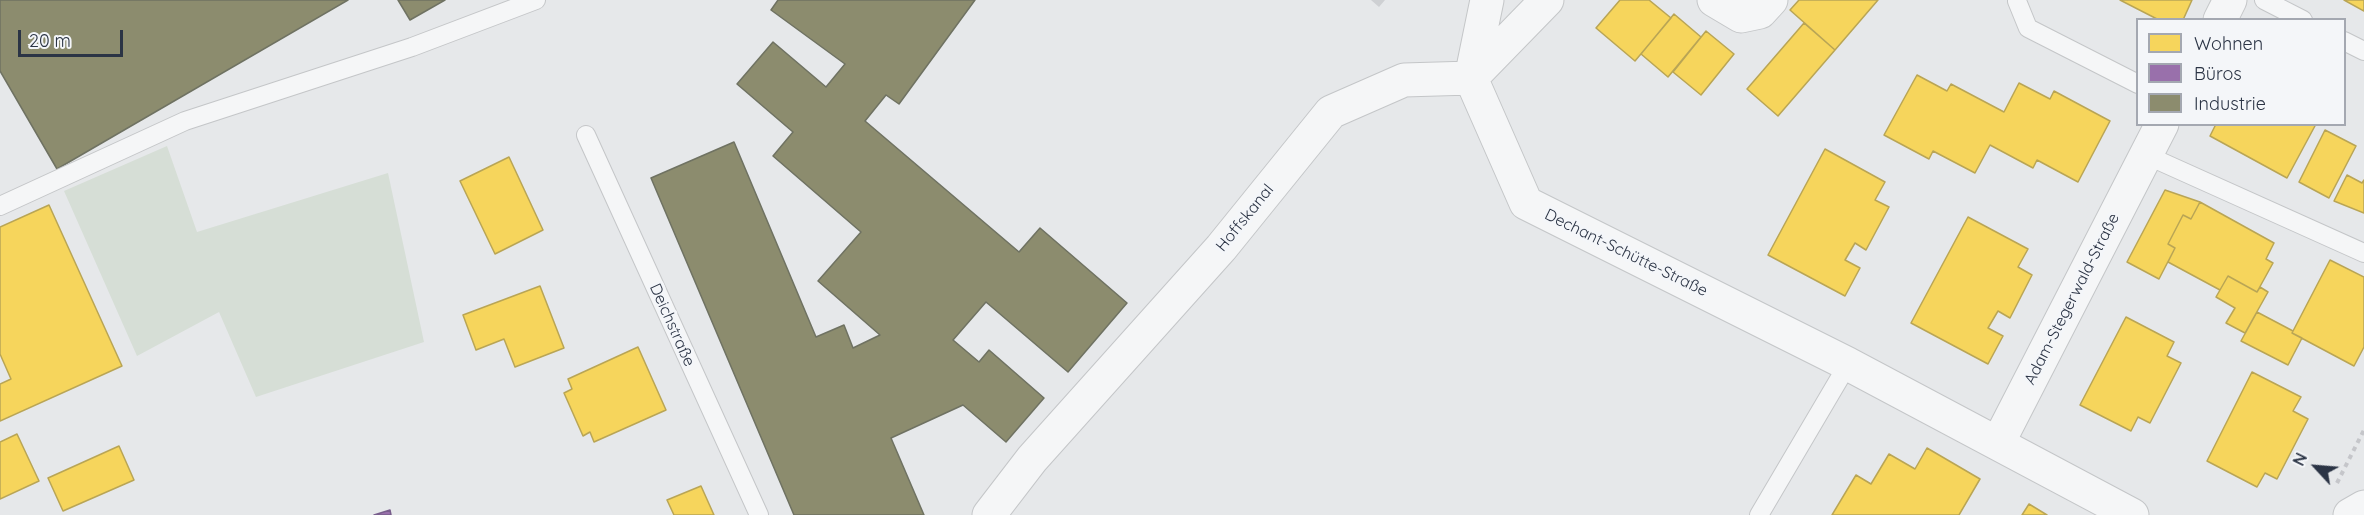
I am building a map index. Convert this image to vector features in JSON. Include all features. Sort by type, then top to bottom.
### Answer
[{"type":"street","points":[[1471,78],[1487,0]]},
{"type":"street","points":[[1471,78],[1547,0]]},
{"type":"street","points":[[1714,0],[1741,16],[1760,12],[1770,0]]},
{"type":"street","points":[[2221,18],[2230,0]]},
{"type":"street","name":"Dechant-Schütte-Straße","points":[[1471,78],[1526,203],[1848,364],[2132,515]]},
{"type":"street","name":"Hoffskanal","points":[[989,515],[1032,459],[1221,248],[1331,112],[1404,80],[1471,78]]},
{"type":"street","name":"Adam-Stegerwald-Straße","points":[[1998,443],[2161,126]]},
{"type":"street","points":[[2342,502],[2364,507]]},
{"type":"lane","points":[[0,206],[184,122],[412,47],[536,0]]},
{"type":"lane","points":[[2264,0],[2298,18]]},
{"type":"lane","points":[[2017,2],[2028,28],[2136,83]]},
{"type":"lane","points":[[2346,42],[2364,51]]},
{"type":"lane","name":"Deichstraße","points":[[586,135],[759,515]]},
{"type":"lane","points":[[2146,155],[2364,253]]},
{"type":"lane","points":[[1759,515],[1848,364]]},
{"type":"path","points":[[2342,502],[2364,430]]},
{"type":"shaded area","points":[[167,146],[197,232],[388,173],[424,342],[256,397],[219,312],[137,356],[64,191]]},
{"type":"building: Wohnen","points":[[1620,0],[1649,0],[1671,18],[1635,61],[1596,28]]},
{"type":"building: Wohnen","points":[[1799,0],[1878,0],[1835,50],[1790,10]]},
{"type":"building: Wohnen","points":[[2120,0],[2192,0],[2184,18],[2155,18]]},
{"type":"building: Wohnen","points":[[2344,0],[2364,0],[2364,11]]},
{"type":"building: Wohnen","points":[[1674,14],[1701,37],[1668,77],[1641,54]]},
{"type":"building: Wohnen","points":[[1804,23],[1835,50],[1778,116],[1747,89]]},
{"type":"building: Wohnen","points":[[1706,31],[1734,54],[1701,95],[1673,72]]},
{"type":"building: Wohnen","points":[[1917,75],[1947,91],[1951,84],[2004,112],[2019,83],[2050,99],[2054,91],[2110,121],[2078,182],[2037,160],[2033,168],[1990,145],[1975,173],[1933,151],[1929,159],[1884,135]]},
{"type":"building: Wohnen","points":[[2215,126],[2315,126],[2287,178],[2210,136]]},
{"type":"building: Wohnen","points":[[2325,130],[2356,146],[2329,198],[2299,182]]},
{"type":"building: Wohnen","points":[[1825,149],[1885,182],[1875,200],[1889,207],[1866,250],[1855,243],[1845,260],[1860,268],[1845,296],[1768,255]]},
{"type":"building: Wohnen","points":[[509,157],[543,230],[495,254],[460,181]]},
{"type":"building: Wohnen","points":[[2347,175],[2362,183],[2364,180],[2364,213],[2334,201]]},
{"type":"building: Wohnen","points":[[2165,190],[2200,202],[2191,219],[2183,215],[2168,244],[2175,248],[2159,279],[2127,262]]},
{"type":"building: Wohnen","points":[[2200,202],[2274,243],[2266,259],[2273,263],[2257,292],[2228,276],[2220,290],[2168,262],[2175,248],[2168,244],[2183,215],[2191,219]]},
{"type":"building: Wohnen","points":[[49,205],[122,366],[0,421],[0,384],[11,379],[0,354],[0,227]]},
{"type":"building: Wohnen","points":[[1968,217],[2028,249],[2018,267],[2032,275],[2010,318],[1998,311],[1988,328],[2003,336],[1988,364],[1911,323]]},
{"type":"building: Wohnen","points":[[2330,260],[2364,277],[2364,347],[2354,366],[2292,333]]},
{"type":"building: Wohnen","points":[[2228,276],[2257,292],[2260,287],[2268,292],[2245,333],[2226,323],[2235,308],[2216,297]]},
{"type":"building: Wohnen","points":[[540,286],[564,348],[515,367],[504,339],[476,350],[463,315]]},
{"type":"building: Wohnen","points":[[2257,312],[2302,338],[2288,365],[2241,341]]},
{"type":"building: Wohnen","points":[[2126,317],[2174,342],[2167,356],[2181,363],[2150,423],[2138,417],[2131,431],[2080,405]]},
{"type":"building: Wohnen","points":[[638,347],[666,410],[594,442],[590,432],[583,436],[564,393],[572,389],[568,379]]},
{"type":"building: Wohnen","points":[[2252,372],[2301,397],[2293,411],[2308,419],[2277,479],[2265,473],[2257,487],[2207,461]]},
{"type":"building: Wohnen","points":[[17,434],[39,481],[0,499],[0,442]]},
{"type":"building: Wohnen","points":[[119,446],[134,480],[63,511],[48,478]]},
{"type":"building: Wohnen","points":[[1927,448],[1980,479],[1959,515],[1832,515],[1856,475],[1871,484],[1889,454],[1915,469]]},
{"type":"building: Wohnen","points":[[701,486],[714,515],[674,515],[667,500]]},
{"type":"building: Wohnen","points":[[2029,504],[2047,515],[2022,515]]},
{"type":"building: Büros","points":[[390,510],[391,515],[374,515]]},
{"type":"building: Industrie","points":[[0,0],[348,0],[57,169],[0,71]]},
{"type":"building: Industrie","points":[[398,0],[445,0],[410,20]]},
{"type":"building: Industrie","points":[[778,0],[975,0],[899,104],[886,95],[865,121],[1019,252],[1040,228],[1127,303],[1068,372],[986,302],[953,340],[979,362],[989,350],[1044,398],[1006,442],[963,405],[891,438],[924,515],[794,515],[651,178],[734,142],[816,337],[844,325],[853,348],[880,335],[818,281],[861,232],[773,156],[793,132],[737,84],[773,42],[826,87],[845,64],[771,10]]},
{"type":"building: Sonstige","points":[[1371,0],[1385,0],[1379,7]]}]
